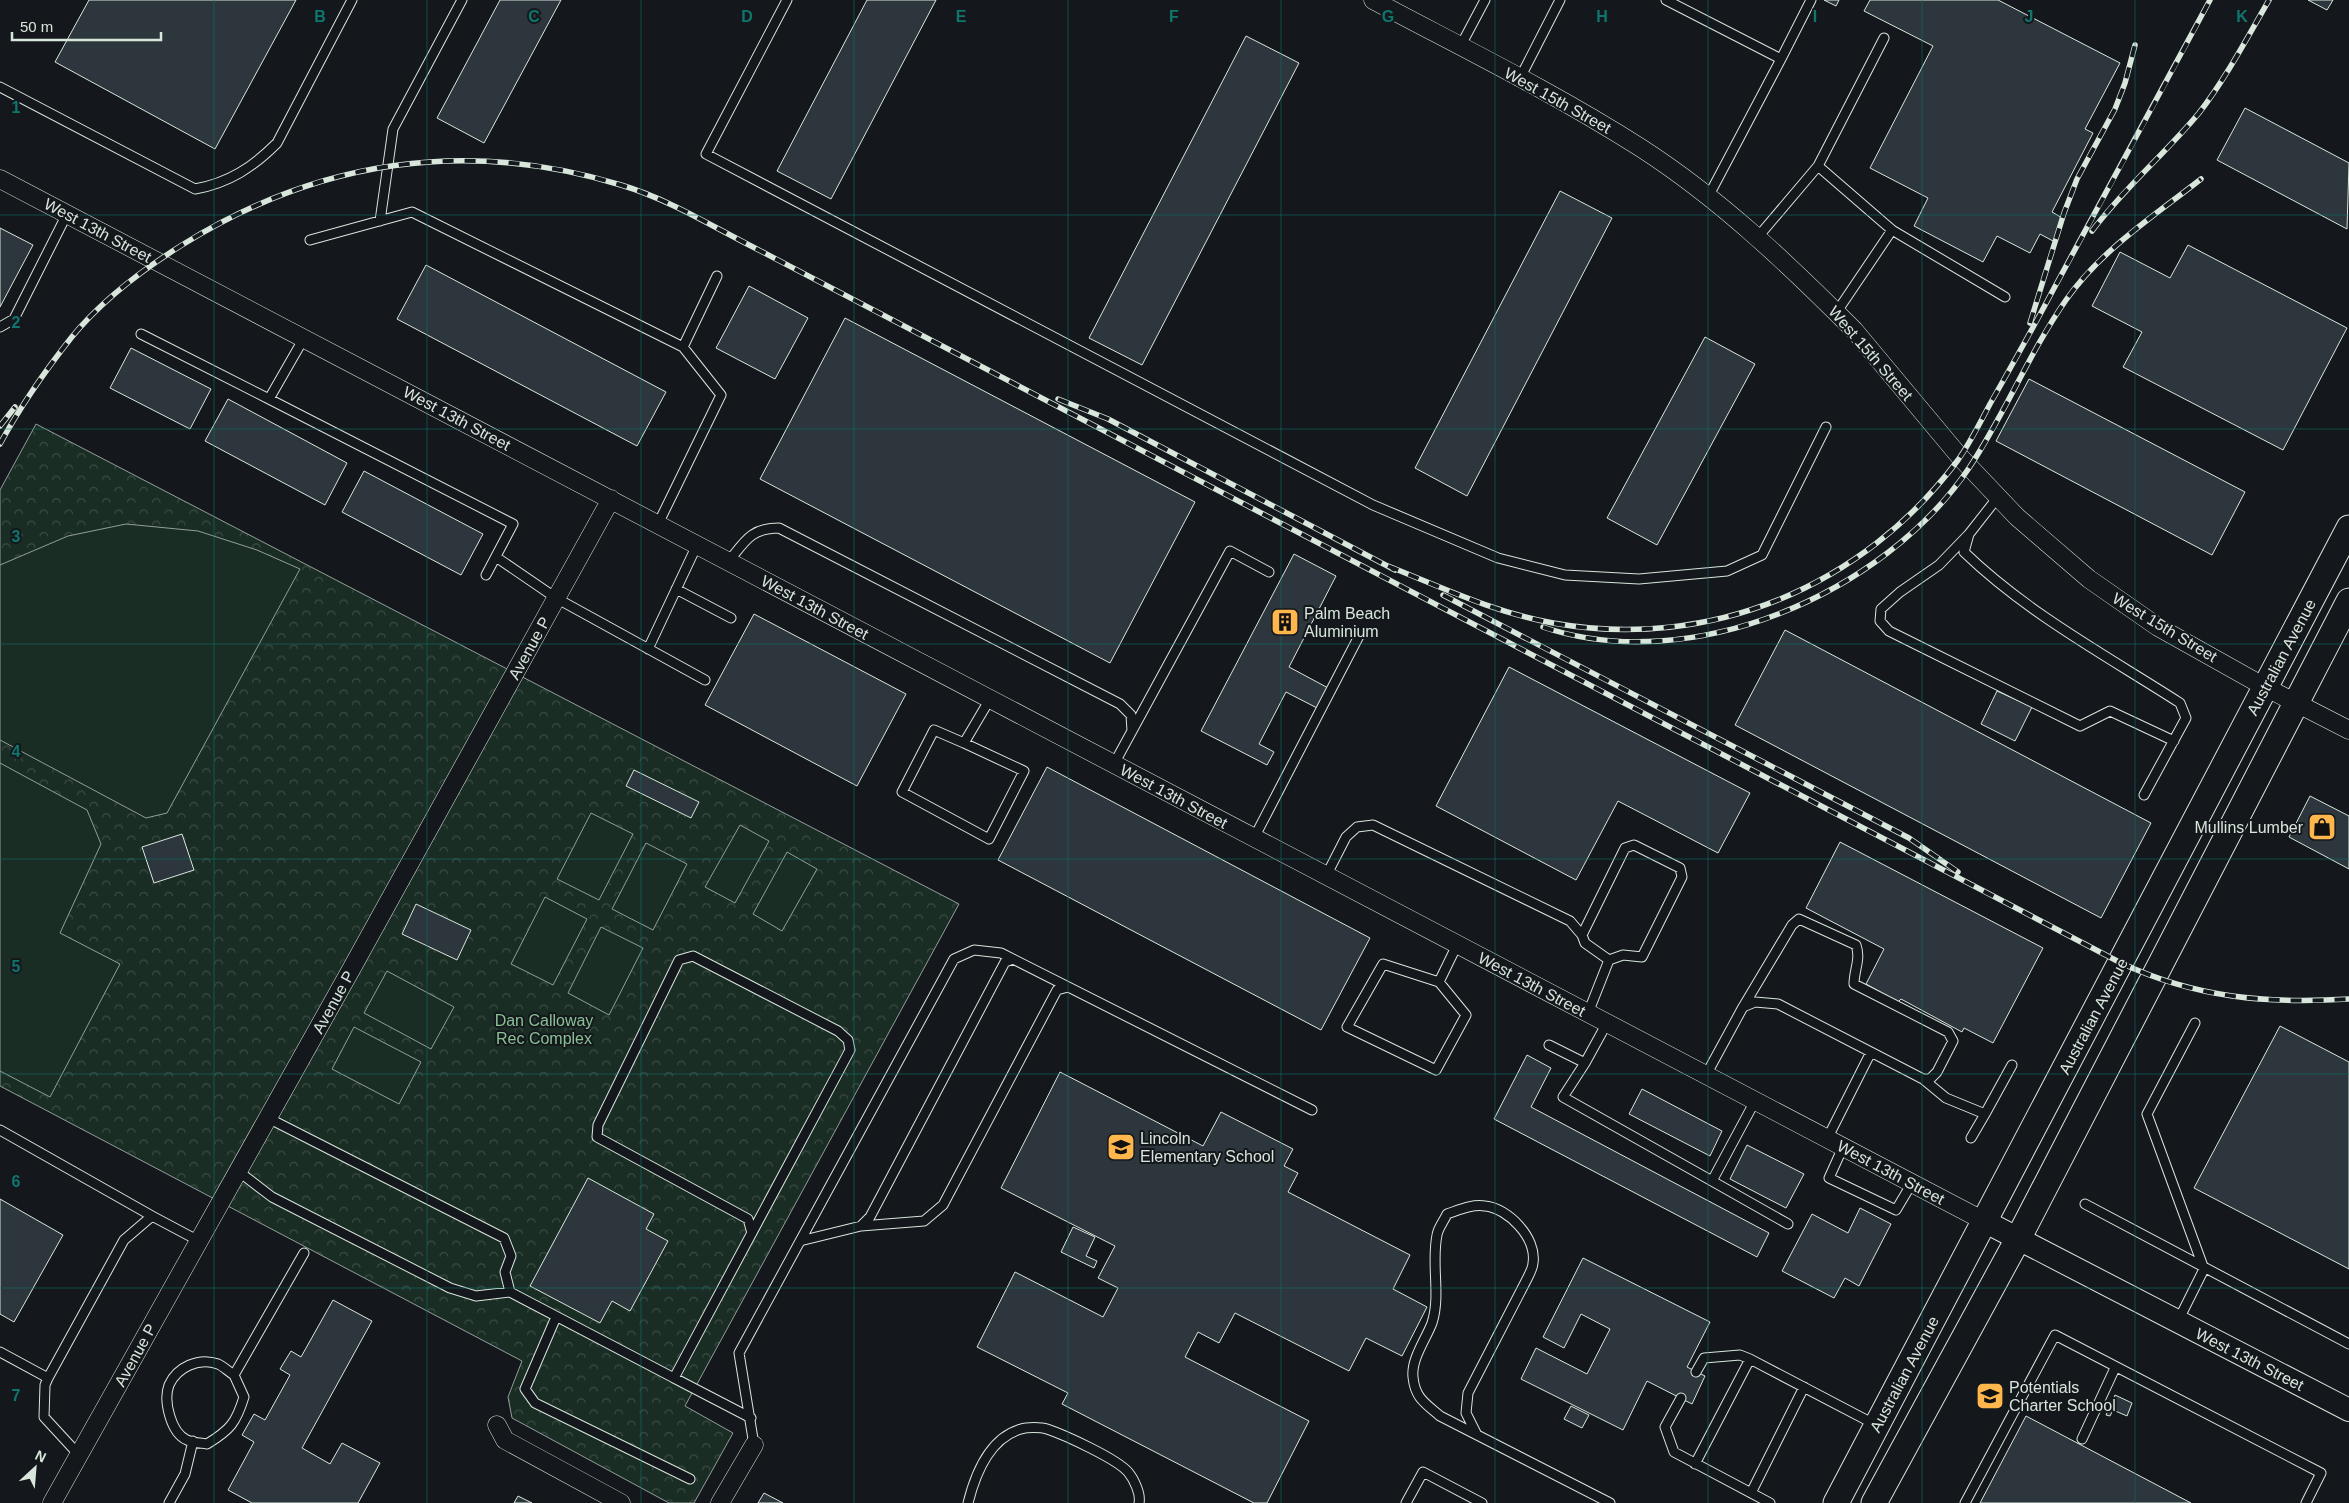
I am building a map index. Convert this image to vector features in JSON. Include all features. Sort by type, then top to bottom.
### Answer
[{"type":"main road","name":"Australian Avenue","points":[[1836,1503],[2349,528]]},
{"type":"main road","name":"Australian Avenue","points":[[1874,1503],[2018,1239],[2349,601]]},
{"type":"street","name":"West 15th Street","points":[[1372,0],[1573,107],[1642,149],[1708,198],[1788,263],[1836,313],[1960,458],[2017,517],[2089,579],[2158,627],[2265,687],[2349,730]]},
{"type":"street","name":"West 13th Street","points":[[0,179],[1827,1139],[2349,1410]]},
{"type":"street","name":"Avenue P","points":[[52,1503],[611,499]]},
{"type":"street","points":[[497,1425],[505,1440],[621,1503]]},
{"type":"street","points":[[720,1503],[754,1445]]},
{"type":"lane","points":[[0,87],[195,190],[214,186],[239,175],[260,161],[278,143],[352,0]]},
{"type":"lane","points":[[380,221],[393,129],[462,0]]},
{"type":"lane","points":[[787,0],[706,154],[1373,505],[1498,558],[1565,575],[1639,579],[1728,571],[1762,555],[1826,427]]},
{"type":"lane","points":[[1460,47],[1485,0]]},
{"type":"lane","points":[[1520,78],[1560,0]]},
{"type":"lane","points":[[1666,0],[1781,59]]},
{"type":"lane","points":[[1708,198],[1811,0]]},
{"type":"lane","points":[[1757,238],[1818,166],[1884,38]]},
{"type":"lane","points":[[1818,166],[1892,230],[2005,297]]},
{"type":"lane","points":[[310,240],[412,212],[683,347],[721,395],[658,524]]},
{"type":"lane","points":[[0,327],[14,319],[67,214]]},
{"type":"lane","points":[[1836,313],[1892,230]]},
{"type":"lane","points":[[683,347],[717,276]]},
{"type":"lane","points":[[141,334],[513,524],[486,575]]},
{"type":"lane","points":[[269,399],[304,338]]},
{"type":"lane","points":[[1998,497],[1969,534],[1939,565],[1900,592],[1881,609],[1880,621],[1889,631],[2080,726],[2110,711],[2174,741]]},
{"type":"lane","points":[[729,562],[746,539],[764,528],[779,528],[1120,704],[1131,715],[1132,731]]},
{"type":"lane","points":[[1969,534],[1964,552],[1984,571],[2076,637],[2180,703],[2186,718],[2144,795]]},
{"type":"lane","points":[[648,649],[697,544]]},
{"type":"lane","points":[[1114,764],[1230,551],[1269,572]]},
{"type":"lane","points":[[496,557],[556,598],[705,680]]},
{"type":"lane","points":[[676,589],[731,618]]},
{"type":"lane","points":[[1254,838],[1359,636]]},
{"type":"lane","points":[[964,743],[990,699]]},
{"type":"lane","points":[[934,730],[964,743],[1024,771],[989,839],[902,792],[934,730]]},
{"type":"lane","points":[[1326,876],[1346,837],[1357,827],[1373,825],[1570,921],[1582,935],[1584,943],[1609,960]]},
{"type":"lane","points":[[1582,935],[1626,848],[1634,845],[1680,868],[1682,877],[1642,957],[1623,955],[1609,960],[1588,1013]]},
{"type":"lane","points":[[1706,1075],[1743,1007],[1792,925],[1799,919],[1856,945],[1860,956],[1854,972],[1854,984],[1948,1032],[1953,1041],[1937,1072],[1930,1078],[1923,1079]]},
{"type":"lane","points":[[1439,982],[1458,945]]},
{"type":"lane","points":[[754,1445],[751,1418],[743,1388],[739,1353],[954,959],[974,950],[1001,953],[1312,1110]]},
{"type":"lane","points":[[674,1378],[752,1233],[850,1050],[848,1040],[838,1031],[693,956],[679,960],[598,1125],[597,1138],[748,1220],[752,1233]]},
{"type":"lane","points":[[861,1226],[870,1217],[1005,962],[1013,959]]},
{"type":"lane","points":[[1383,964],[1439,982],[1466,1016],[1436,1070],[1347,1027],[1383,964]]},
{"type":"lane","points":[[800,1241],[861,1226],[924,1221],[943,1205],[1057,990],[1068,987]]},
{"type":"lane","points":[[1743,1007],[1755,1002],[1778,1004],[1923,1079],[1946,1098],[1985,1114]]},
{"type":"lane","points":[[1607,1023],[1585,1063],[1563,1097],[1788,1224]]},
{"type":"lane","points":[[2178,1321],[2204,1269],[2147,1114],[2195,1023]]},
{"type":"lane","points":[[1549,1045],[1585,1063]]},
{"type":"lane","points":[[1827,1139],[1871,1052]]},
{"type":"lane","points":[[1971,1138],[2012,1065]]},
{"type":"lane","points":[[1712,1182],[1756,1101]]},
{"type":"lane","points":[[268,1118],[504,1238],[511,1256],[505,1272],[510,1292]]},
{"type":"lane","points":[[0,1130],[199,1241]]},
{"type":"lane","points":[[1843,1147],[1829,1178],[1896,1210],[1912,1183]]},
{"type":"lane","points":[[238,1171],[272,1197],[450,1288],[476,1296],[510,1292],[751,1418]]},
{"type":"lane","points":[[2085,1204],[2204,1269],[2349,1344]]},
{"type":"lane","points":[[1476,1435],[1466,1413],[1468,1393],[1534,1262],[1530,1244],[1522,1227],[1502,1212],[1485,1206],[1467,1207],[1447,1214],[1437,1233],[1434,1264],[1436,1298],[1432,1322],[1416,1360],[1412,1375],[1417,1395],[1440,1416],[1476,1435],[1610,1503]]},
{"type":"lane","points":[[79,1454],[44,1417],[45,1385],[124,1240],[152,1216]]},
{"type":"lane","points":[[234,1375],[304,1253]]},
{"type":"lane","points":[[556,1317],[525,1389],[535,1402],[690,1479]]},
{"type":"lane","points":[[1965,1503],[2055,1335],[2115,1368],[2321,1473],[2306,1503]]},
{"type":"lane","points":[[0,1352],[48,1378]]},
{"type":"lane","points":[[1696,1372],[1704,1358],[1740,1355],[1876,1425]]},
{"type":"lane","points":[[1695,1464],[1750,1359]]},
{"type":"lane","points":[[201,1362],[218,1364],[234,1375],[244,1397],[238,1417],[225,1433],[207,1444],[187,1440],[173,1426],[168,1410],[169,1386],[184,1367],[201,1362]]},
{"type":"lane","points":[[2082,1439],[2115,1368]]},
{"type":"lane","points":[[1751,1493],[1804,1387]]},
{"type":"lane","points":[[1681,1398],[1665,1427],[1674,1452],[1770,1503]]},
{"type":"lane","points":[[968,1503],[975,1475],[998,1441],[1021,1429],[1046,1428],[1109,1458],[1128,1472],[1141,1497],[1140,1503]]},
{"type":"lane","points":[[169,1503],[184,1474],[192,1441]]},
{"type":"lane","points":[[1406,1503],[1423,1472],[1482,1503]]},
{"type":"green space","name":"Dan Calloway Rec Complex","points":[[36,424],[959,904],[685,1406],[733,1433],[694,1503],[669,1503],[512,1418],[508,1397],[522,1361],[0,1086],[0,490]]},
{"type":"green space","points":[[126,524],[198,531],[257,550],[300,569],[167,813],[146,818],[0,740],[0,565],[68,536]]},
{"type":"green space","points":[[0,763],[87,810],[101,844],[60,933],[120,964],[50,1097],[0,1071]]},
{"type":"green space","points":[[591,813],[633,834],[599,900],[557,879]]},
{"type":"green space","points":[[740,825],[769,841],[735,903],[705,887]]},
{"type":"green space","points":[[646,843],[687,864],[653,930],[612,909]]},
{"type":"green space","points":[[787,852],[817,869],[782,931],[753,914]]},
{"type":"green space","points":[[545,897],[587,919],[553,985],[511,964]]},
{"type":"green space","points":[[601,927],[643,948],[609,1015],[568,993]]},
{"type":"green space","points":[[387,971],[454,1007],[431,1049],[364,1013]]},
{"type":"green space","points":[[354,1027],[421,1062],[399,1104],[332,1069]]},
{"type":"building","points":[[89,0],[296,0],[215,149],[55,62]]},
{"type":"building","points":[[500,0],[561,0],[484,143],[437,118]]},
{"type":"building","points":[[867,0],[936,0],[831,199],[777,171]]},
{"type":"building","points":[[1824,0],[1839,0],[1836,6]]},
{"type":"building","points":[[1870,0],[1998,0],[2120,63],[2085,129],[2093,133],[2052,212],[2064,219],[2053,241],[2040,234],[2030,253],[1997,236],[1983,262],[1914,226],[1928,198],[1870,168],[1933,46],[1864,11]]},
{"type":"building","points":[[2308,0],[2333,0],[2327,10]]},
{"type":"building","points":[[1246,36],[1299,63],[1142,365],[1089,338]]},
{"type":"building","points":[[2245,108],[2349,163],[2347,229],[2217,160]]},
{"type":"building","points":[[1560,191],[1612,218],[1467,496],[1415,468]]},
{"type":"building","points":[[0,228],[33,245],[0,307]]},
{"type":"building","points":[[2188,245],[2347,328],[2283,450],[2123,367],[2142,332],[2092,306],[2120,252],[2170,278]]},
{"type":"building","points":[[426,265],[666,392],[637,446],[397,319]]},
{"type":"building","points":[[749,286],[808,318],[775,379],[716,348]]},
{"type":"building","points":[[845,318],[1195,502],[1110,663],[760,479]]},
{"type":"building","points":[[1705,337],[1755,364],[1657,545],[1607,518]]},
{"type":"building","points":[[131,348],[211,389],[190,429],[110,388]]},
{"type":"building","points":[[2029,379],[2245,492],[2212,555],[1996,441]]},
{"type":"building","points":[[228,399],[347,463],[325,505],[205,441]]},
{"type":"building","points":[[364,471],[483,534],[461,575],[342,512]]},
{"type":"building","name":"Palm Beach Aluminium","points":[[1294,554],[1336,576],[1289,667],[1330,689],[1319,709],[1286,692],[1259,744],[1274,752],[1267,765],[1201,731]]},
{"type":"building","points":[[754,614],[906,694],[857,786],[705,705]]},
{"type":"building","points":[[1785,630],[2151,823],[2101,918],[1735,725]]},
{"type":"building","points":[[1509,667],[1750,793],[1718,853],[1618,801],[1576,880],[1436,806]]},
{"type":"building","points":[[1997,691],[2032,707],[2015,741],[1981,724]]},
{"type":"building","points":[[1047,767],[1370,938],[1321,1030],[998,860]]},
{"type":"building","points":[[634,770],[699,802],[691,818],[626,786]]},
{"type":"building","name":"Mullins Lumber","points":[[2310,796],[2349,816],[2349,869],[2289,837]]},
{"type":"building","points":[[182,834],[194,870],[154,883],[142,847]]},
{"type":"building","points":[[1840,842],[2043,948],[1993,1043],[1964,1028],[1962,1032],[1901,999],[1898,1002],[1866,984],[1884,949],[1806,908]]},
{"type":"building","points":[[416,904],[471,930],[457,960],[402,934]]},
{"type":"building","points":[[2280,1026],[2349,1062],[2349,1269],[2194,1188]]},
{"type":"building","points":[[1527,1055],[1551,1068],[1531,1107],[1769,1233],[1757,1257],[1494,1119]]},
{"type":"building","points":[[1060,1072],[1203,1146],[1221,1112],[1293,1149],[1284,1166],[1298,1173],[1288,1192],[1410,1255],[1393,1289],[1427,1307],[1402,1356],[1366,1338],[1349,1371],[1235,1313],[1219,1343],[1198,1332],[1185,1357],[1309,1421],[1267,1503],[1254,1503],[1062,1404],[1068,1393],[977,1347],[1015,1272],[1103,1317],[1118,1288],[1098,1278],[1115,1246],[1001,1188]]},
{"type":"building","points":[[1642,1089],[1722,1131],[1710,1156],[1629,1114]]},
{"type":"building","points":[[1747,1145],[1804,1174],[1786,1208],[1730,1179]]},
{"type":"building","points":[[588,1178],[654,1214],[646,1229],[668,1241],[630,1311],[612,1301],[600,1323],[530,1286]]},
{"type":"building","points":[[0,1199],[63,1235],[14,1322],[0,1314]]},
{"type":"building","points":[[1860,1208],[1891,1224],[1859,1286],[1845,1278],[1834,1298],[1782,1271],[1812,1214],[1848,1233]]},
{"type":"building","points":[[1073,1227],[1095,1237],[1086,1256],[1097,1261],[1094,1268],[1061,1252]]},
{"type":"building","points":[[1583,1258],[1710,1322],[1687,1367],[1705,1376],[1692,1404],[1647,1381],[1623,1430],[1521,1379],[1536,1348],[1587,1374],[1610,1329],[1581,1314],[1564,1348],[1543,1337]]},
{"type":"building","points":[[333,1300],[372,1321],[302,1448],[330,1464],[342,1443],[380,1463],[358,1503],[252,1503],[228,1490],[254,1442],[242,1435],[254,1414],[265,1420],[290,1375],[280,1369],[291,1351],[301,1357]]},
{"type":"building","points":[[2115,1395],[2132,1403],[2127,1416],[2113,1410],[2110,1416],[2106,1415]]},
{"type":"building","points":[[1571,1406],[1589,1415],[1582,1428],[1564,1419]]},
{"type":"building","points":[[2026,1416],[2191,1503],[1980,1503]]},
{"type":"building","points":[[764,1493],[783,1503],[758,1503]]},
{"type":"building","points":[[518,1496],[532,1503],[514,1503]]},
{"type":"railway","points":[[1388,566],[1470,599],[1532,619],[1612,629],[1669,627],[1725,617],[1779,600],[1830,575],[1877,543],[1920,505],[1967,447],[2210,0]]},
{"type":"railway","points":[[2092,231],[2117,200],[2172,143],[2209,100],[2269,0]]},
{"type":"railway","points":[[2030,323],[2064,213],[2077,179],[2115,109],[2125,83],[2135,45]]},
{"type":"railway","points":[[0,444],[42,376],[71,338],[95,311],[152,265],[182,245],[234,216],[286,193],[340,176],[395,166],[450,161],[507,163],[564,171],[621,185],[688,213],[2121,963],[2177,984],[2232,996],[2289,1000],[2349,999]]},
{"type":"railway","points":[[1543,627],[1600,640],[1660,641],[1720,632],[1780,614],[1836,587],[1887,553],[1932,513],[1969,468],[2053,320],[2080,282],[2112,249],[2201,179]]},
{"type":"railway","points":[[1058,399],[1108,419],[1395,570]]},
{"type":"railway","points":[[0,426],[15,407]]},
{"type":"railway","points":[[1443,595],[1909,838],[1958,872]]},
{"type":"place","name":"Palm Beach Aluminium","points":[[1285,622]]},
{"type":"place","name":"Mullins Lumber","points":[[2322,827]]},
{"type":"place","name":"Lincoln Elementary School","points":[[1121,1147]]},
{"type":"place","name":"Potentials Charter School","points":[[1990,1396]]}]
